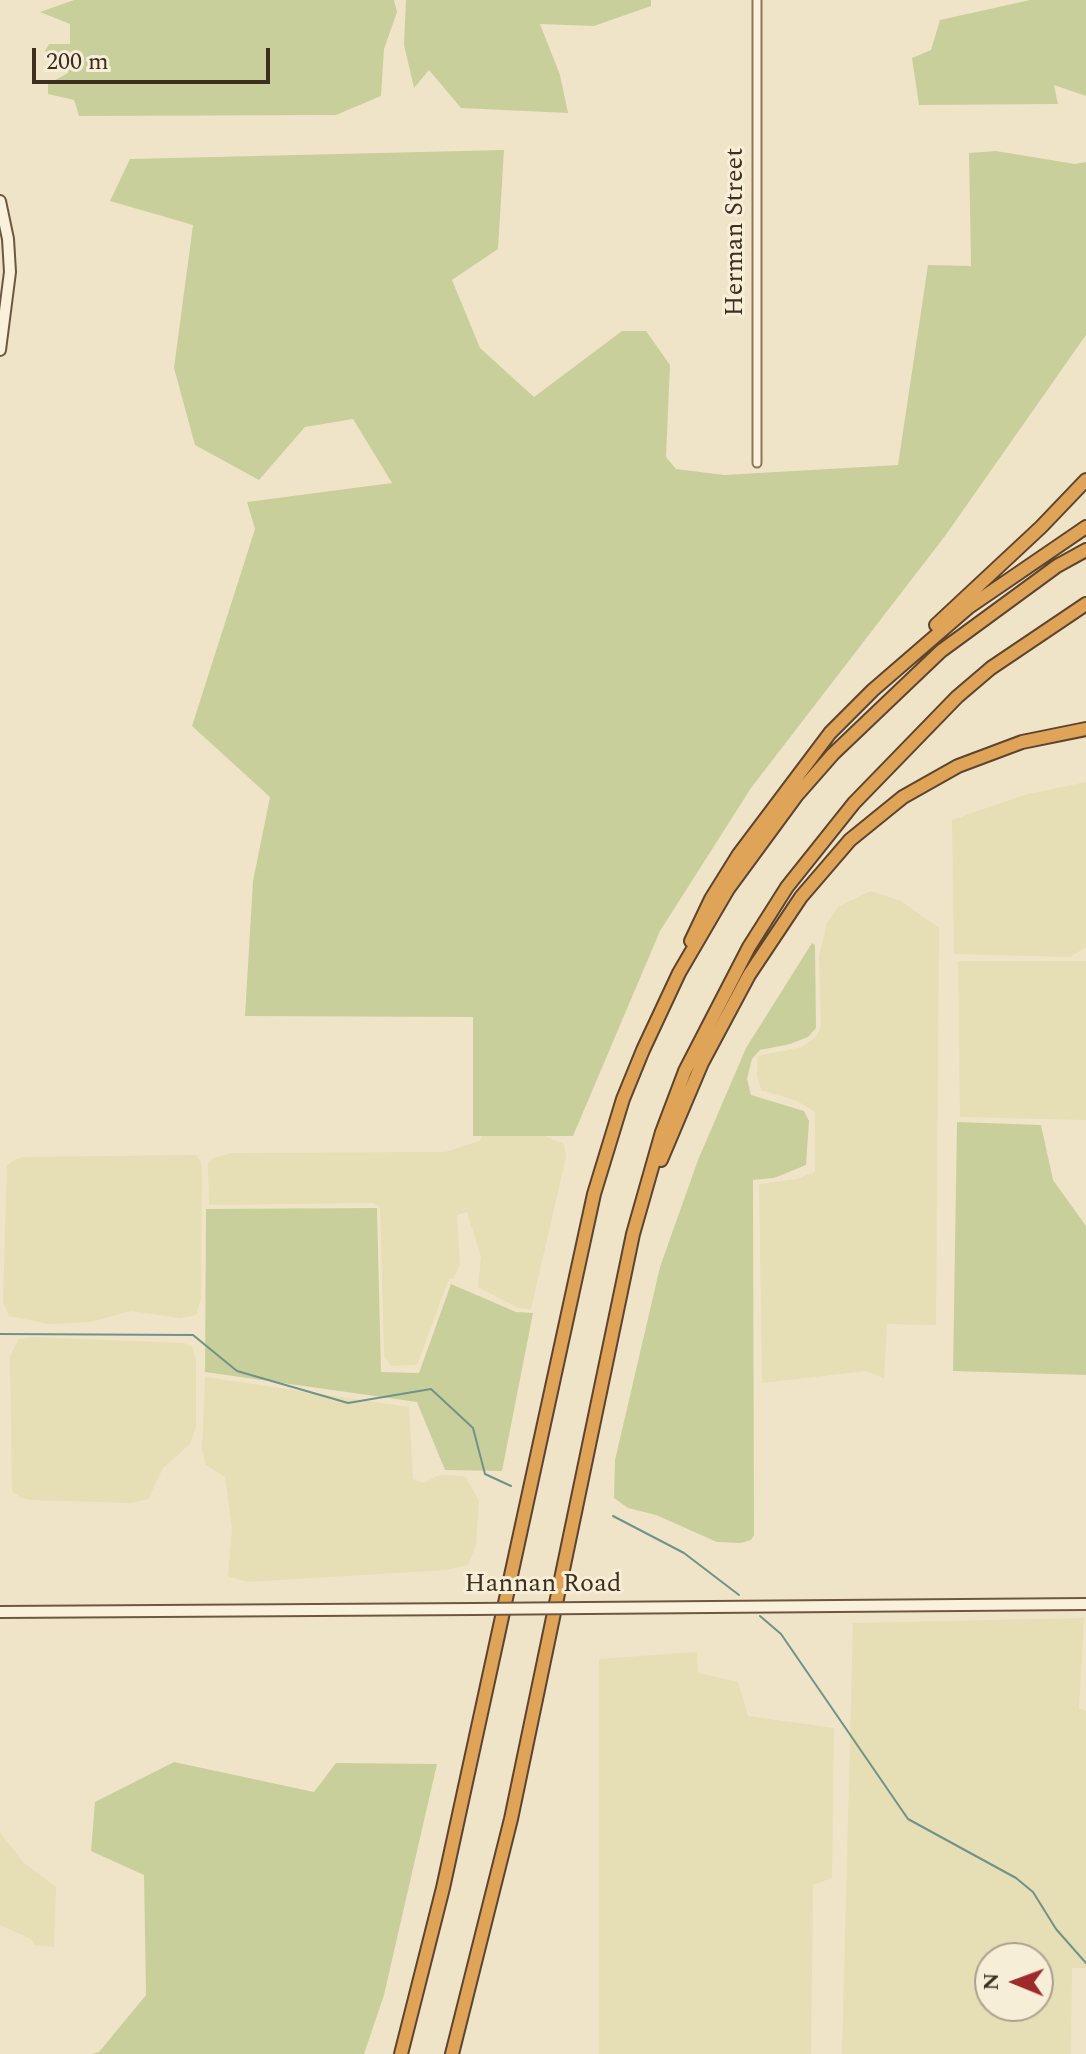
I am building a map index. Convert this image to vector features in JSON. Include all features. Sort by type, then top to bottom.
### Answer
[{"type":"highway","points":[[873,690],[891,667],[1041,527],[1086,480]]},
{"type":"highway","points":[[401,2054],[443,1888],[594,1194],[623,1099],[711,899],[766,814],[830,733],[873,690],[969,607],[1086,527]]},
{"type":"highway","points":[[679,973],[761,842],[863,721],[899,687],[994,610],[1086,550]]},
{"type":"highway","points":[[452,2054],[511,1819],[646,1187],[675,1098],[700,1038],[749,947],[815,851],[871,784],[940,712],[991,668],[1086,604]]},
{"type":"highway","points":[[646,1187],[727,1012],[801,897],[850,840],[903,797],[958,766],[1022,742],[1086,729]]},
{"type":"street","name":"Herman Street","points":[[757,0],[757,463]]},
{"type":"street","points":[[0,201],[10,255],[0,350]]},
{"type":"street","name":"Hannan Road","points":[[0,1612],[1086,1604]]},
{"type":"shaded area","points":[[1086,782],[1086,947],[1070,957],[954,954],[952,820],[1024,795]]},
{"type":"shaded area","points":[[871,891],[901,901],[939,928],[936,1325],[887,1324],[884,1378],[866,1371],[762,1383],[759,1184],[797,1179],[815,1172],[815,1112],[797,1101],[761,1090],[757,1075],[758,1056],[802,1047],[816,1037],[821,1026],[819,956],[827,923],[839,906]]},
{"type":"shaded area","points":[[958,961],[1086,961],[1086,1120],[960,1117]]},
{"type":"shaded area","points":[[509,1121],[564,1144],[566,1157],[531,1309],[518,1308],[478,1287],[481,1257],[467,1212],[457,1215],[460,1265],[453,1279],[449,1279],[417,1365],[391,1366],[384,1355],[380,1207],[373,1203],[209,1205],[208,1164],[213,1158],[233,1153],[445,1152],[480,1141],[484,1132]]},
{"type":"shaded area","points":[[196,1155],[201,1162],[202,1178],[201,1299],[196,1315],[180,1318],[131,1311],[90,1322],[49,1324],[9,1316],[3,1302],[7,1166],[12,1161],[23,1157]]},
{"type":"shaded area","points":[[19,1339],[184,1343],[192,1347],[196,1359],[196,1427],[190,1444],[163,1468],[148,1499],[132,1503],[30,1500],[12,1491],[10,1356]]},
{"type":"shaded area","points":[[205,1377],[409,1407],[413,1479],[424,1483],[439,1475],[465,1476],[479,1501],[476,1545],[468,1565],[445,1570],[247,1582],[228,1576],[232,1529],[225,1477],[206,1465],[202,1450]]},
{"type":"shaded area","points":[[1084,1618],[1079,1709],[1086,1711],[1086,1968],[1072,1968],[1071,2054],[842,2054],[853,1623]]},
{"type":"shaded area","points":[[697,1652],[698,1673],[738,1682],[748,1716],[834,1728],[832,1878],[813,1885],[811,2054],[599,2054],[599,1659]]},
{"type":"shaded area","points":[[0,1832],[23,1862],[56,1887],[54,1947],[34,1945],[31,1939],[0,1925]]},
{"type":"green space","points":[[74,0],[394,0],[397,12],[384,49],[381,96],[336,115],[79,116],[74,100],[48,94],[48,84],[68,73],[71,58],[52,58],[45,51],[49,44],[70,44],[70,24],[40,12]]},
{"type":"green space","points":[[406,0],[651,0],[651,6],[594,26],[540,24],[560,75],[568,113],[461,108],[429,70],[414,88],[404,45]]},
{"type":"green space","points":[[1030,0],[1086,0],[1086,96],[1054,85],[1058,104],[919,105],[912,58],[931,50],[940,20]]},
{"type":"green space","points":[[504,150],[498,249],[452,280],[480,348],[534,397],[622,331],[646,331],[670,365],[666,457],[676,469],[724,475],[898,465],[928,265],[971,266],[969,153],[996,151],[1075,164],[1086,162],[1086,335],[945,536],[751,788],[660,931],[573,1136],[473,1136],[473,1017],[245,1016],[253,881],[270,797],[192,726],[255,529],[247,502],[392,483],[353,419],[305,427],[259,480],[195,445],[174,368],[193,225],[110,201],[130,159]]},
{"type":"green space","points":[[812,943],[815,945],[816,1028],[808,1037],[760,1050],[752,1059],[747,1079],[751,1095],[804,1111],[809,1121],[806,1165],[774,1178],[753,1180],[754,1535],[751,1540],[741,1543],[717,1542],[656,1515],[628,1508],[614,1498],[615,1460],[660,1267],[698,1160],[746,1048]]},
{"type":"green space","points":[[957,1122],[1041,1125],[1053,1180],[1086,1226],[1086,1375],[953,1371]]},
{"type":"green space","points":[[377,1208],[381,1372],[419,1373],[451,1284],[516,1312],[533,1313],[502,1471],[445,1470],[417,1402],[205,1372],[206,1209]]},
{"type":"green space","points":[[174,1762],[314,1792],[336,1763],[437,1764],[384,1995],[364,2054],[92,2054],[99,2052],[146,1995],[144,1875],[91,1851],[95,1802]]},
{"type":"waterway","points":[[0,1334],[193,1335],[237,1371],[348,1403],[431,1389],[473,1428],[485,1474],[511,1486]]},
{"type":"waterway","points":[[613,1516],[684,1553],[739,1595]]},
{"type":"waterway","points":[[760,1616],[781,1634],[908,1819],[1016,1878],[1033,1892],[1056,1929],[1086,1963]]}]
